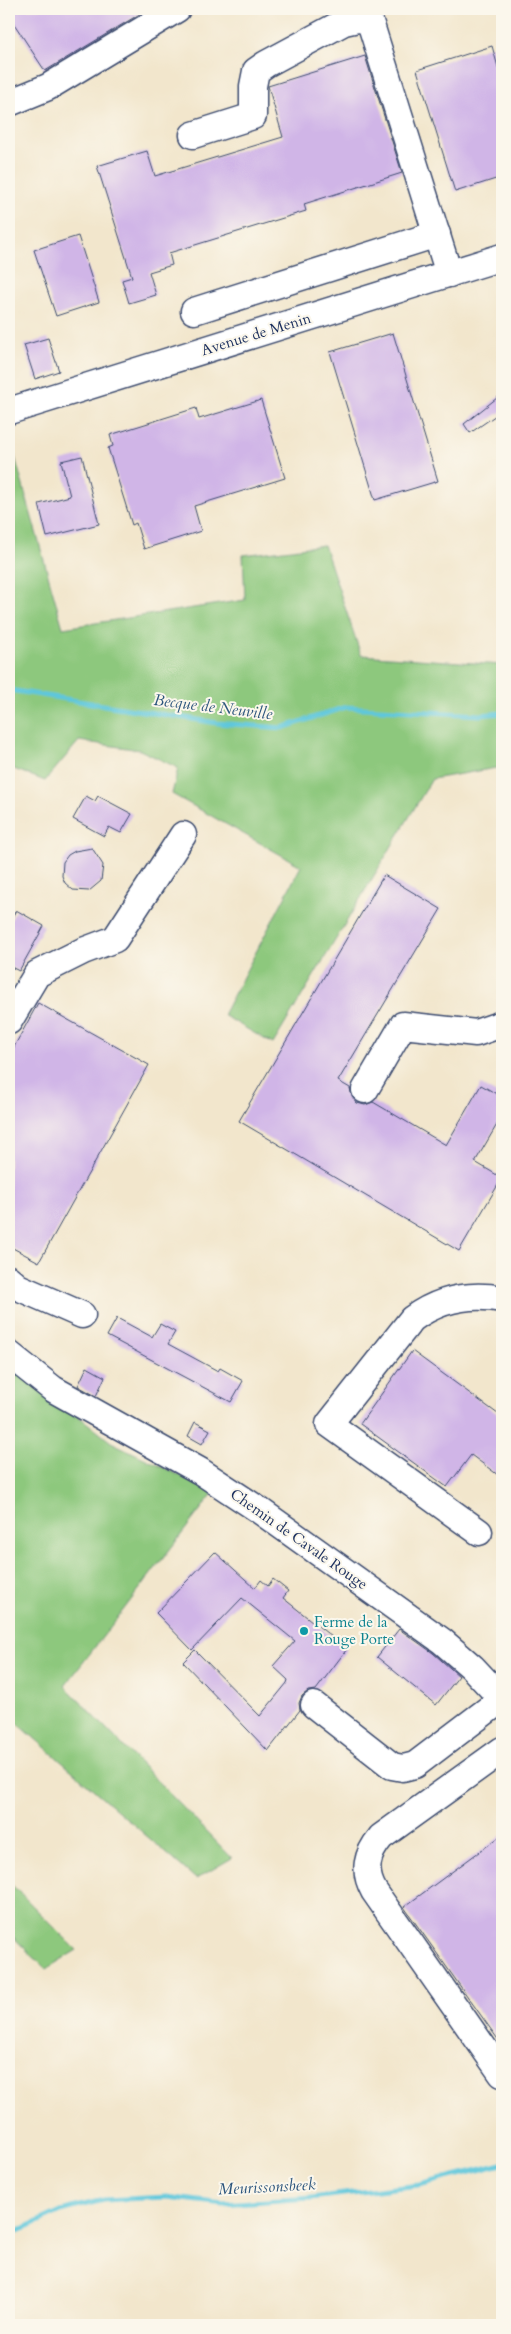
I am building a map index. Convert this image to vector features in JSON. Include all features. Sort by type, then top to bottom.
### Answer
[{"type":"street","points":[[9,103],[48,87],[177,9]]},
{"type":"street","points":[[193,135],[253,116],[253,86],[256,71],[344,22],[362,18],[371,25],[449,274]]},
{"type":"street","points":[[194,311],[437,234]]},
{"type":"street","name":"Avenue de Menin","points":[[9,411],[502,257]]},
{"type":"street","points":[[256,291],[267,330]]},
{"type":"street","points":[[9,1021],[37,974],[82,951],[115,939],[183,836]]},
{"type":"street","points":[[365,1090],[403,1025],[476,1033],[502,1024]]},
{"type":"street","points":[[9,1280],[82,1316]]},
{"type":"street","points":[[480,1532],[329,1424],[412,1319],[424,1310],[443,1302],[463,1297],[502,1299]]},
{"type":"street","name":"Chemin de Cavale Rouge","points":[[9,1354],[53,1389],[200,1471],[230,1490],[442,1641],[472,1667],[502,1699]]},
{"type":"street","points":[[314,1705],[392,1766],[403,1768],[415,1765],[502,1699]]},
{"type":"street","points":[[502,1750],[381,1838],[372,1848],[366,1868],[368,1881],[374,1892],[502,2074]]},
{"type":"green space","points":[[9,436],[63,628],[245,600],[243,555],[324,545],[361,655],[502,665],[502,767],[432,779],[273,1044],[223,1015],[301,866],[172,794],[178,768],[140,750],[79,741],[45,781],[9,767]]},
{"type":"green space","points":[[9,1361],[111,1442],[214,1492],[65,1686],[232,1858],[196,1879],[16,1722],[9,1692]]},
{"type":"green space","points":[[9,1882],[77,1950],[46,1969],[9,1933]]},
{"type":"building","points":[[9,9],[148,9],[45,71],[9,16]]},
{"type":"building","points":[[492,46],[502,81],[502,177],[455,192],[417,70]]},
{"type":"building","points":[[365,56],[402,173],[304,204],[306,211],[169,253],[172,265],[149,272],[156,295],[129,303],[122,280],[132,277],[97,166],[147,151],[155,176],[283,137],[268,86]]},
{"type":"building","points":[[78,236],[99,302],[56,316],[34,250]]},
{"type":"building","points":[[393,333],[438,481],[375,500],[330,352]]},
{"type":"building","points":[[48,338],[59,371],[35,379],[24,345]]},
{"type":"building","points":[[502,394],[502,411],[470,433],[464,424]]},
{"type":"building","points":[[261,400],[285,478],[194,506],[201,531],[144,549],[136,523],[132,525],[108,448],[113,446],[110,435],[196,408],[199,419]]},
{"type":"building","points":[[82,456],[99,524],[47,537],[39,504],[70,496],[61,461]]},
{"type":"building","points":[[86,796],[95,801],[98,796],[132,814],[121,833],[109,827],[104,836],[73,819]]},
{"type":"building","points":[[92,848],[103,865],[101,881],[89,891],[73,890],[65,883],[62,876],[63,862],[68,855],[75,851]]},
{"type":"building","points":[[384,875],[441,909],[338,1081],[350,1088],[352,1097],[357,1103],[365,1105],[373,1102],[446,1145],[481,1085],[502,1097],[502,1116],[475,1162],[502,1178],[459,1251],[239,1121]]},
{"type":"building","points":[[16,910],[44,926],[19,971],[9,966],[9,923]]},
{"type":"building","points":[[38,1003],[149,1065],[39,1262],[9,1246],[9,1056]]},
{"type":"building","points":[[117,1318],[152,1337],[160,1324],[175,1332],[168,1344],[218,1371],[220,1368],[243,1381],[231,1402],[107,1336]]},
{"type":"building","points":[[412,1351],[502,1417],[502,1478],[471,1455],[447,1487],[360,1424]]},
{"type":"building","points":[[87,1367],[105,1377],[96,1396],[78,1386]]},
{"type":"building","points":[[195,1422],[210,1430],[202,1444],[188,1436]]},
{"type":"building","name":"Ferme de la Rouge Porte","points":[[215,1552],[255,1588],[261,1580],[268,1586],[273,1579],[288,1591],[283,1598],[347,1649],[316,1690],[308,1691],[302,1696],[299,1703],[300,1710],[268,1751],[183,1662],[195,1650],[260,1716],[287,1683],[288,1680],[273,1666],[295,1641],[242,1598],[192,1650],[156,1613]]},
{"type":"building","points":[[399,1629],[433,1653],[459,1676],[436,1705],[377,1657]]},
{"type":"building","points":[[502,1835],[502,2045],[404,1907]]},
{"type":"waterway","name":"Becque de Neuville","points":[[9,690],[217,723],[282,728],[346,707],[480,715],[502,713]]},
{"type":"waterway","name":"Meurissonsbeek","points":[[9,2240],[16,2232],[61,2211],[103,2200],[167,2197],[223,2204],[311,2198],[419,2185],[502,2164]]},
{"type":"place","name":"Ferme de la Rouge Porte","points":[[304,1631]]}]
